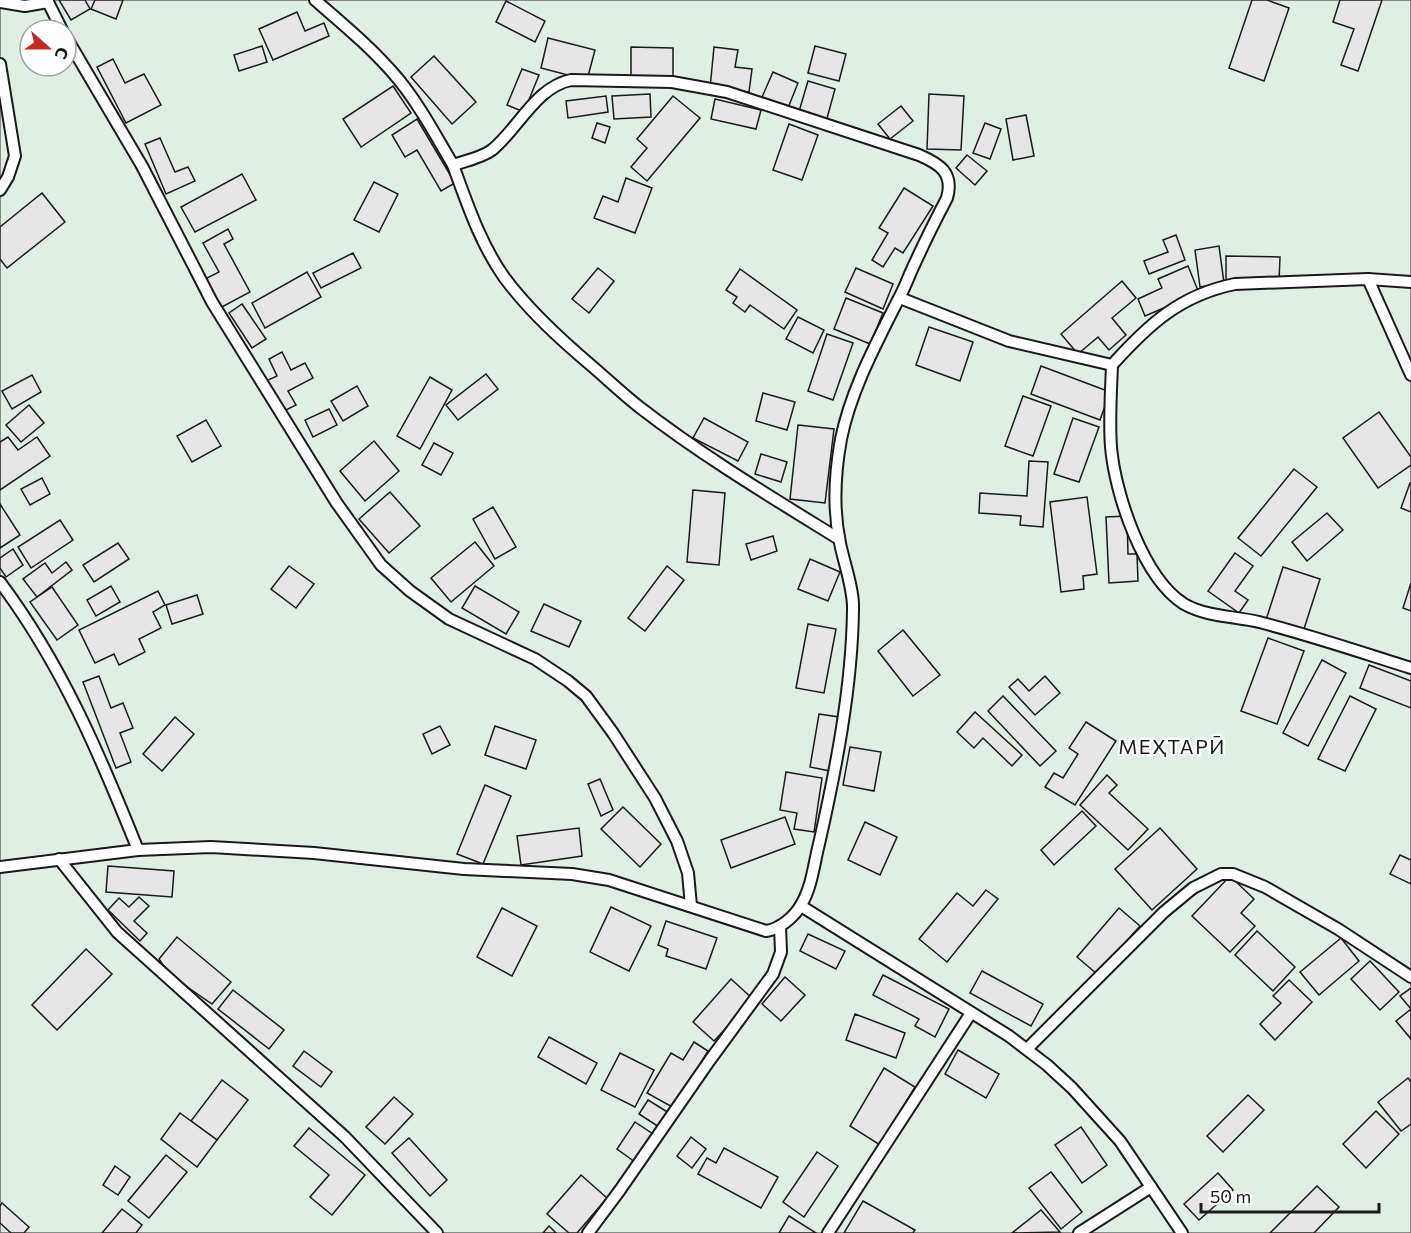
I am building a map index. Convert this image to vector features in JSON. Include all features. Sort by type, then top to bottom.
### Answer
[{"type":"lane","points":[[315,0],[358,38],[399,80],[436,134],[453,165],[478,231],[495,262],[531,310],[556,336],[638,406],[782,504],[839,539]]},
{"type":"lane","points":[[0,2],[25,6],[48,1],[56,18]]},
{"type":"lane","points":[[78,57],[142,166],[212,302],[336,502],[381,565],[410,591],[449,619],[535,659],[586,696],[655,798],[688,873],[691,906]]},
{"type":"lane","points":[[0,64],[15,156],[8,177],[0,190]]},
{"type":"lane","points":[[0,867],[138,850],[211,847],[314,853],[464,869],[583,875],[609,880],[762,930],[772,930],[780,926],[801,906],[811,879],[824,824],[849,672],[854,607],[839,539],[836,501],[842,437],[860,381],[879,335],[900,298],[947,198],[950,187],[949,179],[944,170],[919,154],[741,96],[672,82],[564,81],[544,94],[489,151],[453,165]]},
{"type":"lane","points":[[1368,279],[1411,375]]},
{"type":"lane","points":[[1411,282],[1368,279],[1235,284],[1216,289],[1182,303],[1162,315],[1138,335],[1112,366],[1112,450],[1120,493],[1138,544],[1160,581],[1173,596],[1189,606],[1208,613],[1257,622],[1411,668]]},
{"type":"lane","points":[[900,298],[1010,341],[1112,366]]},
{"type":"lane","points":[[0,582],[20,609],[64,683],[99,754],[138,850]]},
{"type":"lane","points":[[58,859],[117,932],[345,1137],[437,1233]]},
{"type":"lane","points":[[1027,1049],[1164,912],[1193,888],[1221,874],[1233,874],[1265,887],[1338,929],[1411,977]]},
{"type":"lane","points":[[801,906],[1027,1049],[1072,1088],[1120,1141],[1182,1233]]},
{"type":"lane","points":[[588,1233],[773,974],[781,952],[780,926]]},
{"type":"lane","points":[[828,1233],[971,1013]]},
{"type":"lane","points":[[1078,1233],[1151,1187]]},
{"type":"green space","points":[[0,0],[1411,0],[1411,1233],[0,1233]]},
{"type":"building","points":[[59,0],[85,0],[90,9],[74,18],[70,18]]},
{"type":"building","points":[[95,0],[123,0],[116,19],[91,9]]},
{"type":"building","points":[[1252,0],[1267,0],[1289,8],[1264,81],[1229,68]]},
{"type":"building","points":[[1340,0],[1382,0],[1358,71],[1341,65],[1354,29],[1333,22]]},
{"type":"building","points":[[506,1],[545,21],[535,42],[496,22]]},
{"type":"building","points":[[297,12],[305,31],[324,23],[329,36],[273,60],[259,29]]},
{"type":"building","points":[[548,38],[595,50],[587,80],[541,68]]},
{"type":"building","points":[[262,46],[267,62],[239,71],[234,55]]},
{"type":"building","points":[[815,46],[846,54],[839,81],[808,73]]},
{"type":"building","points":[[631,47],[673,48],[673,76],[631,76]]},
{"type":"building","points":[[714,47],[738,50],[735,67],[752,69],[749,92],[710,88]]},
{"type":"building","points":[[434,56],[476,102],[452,124],[411,77]]},
{"type":"building","points":[[113,59],[125,83],[144,74],[161,105],[126,123],[97,67]]},
{"type":"building","points":[[522,69],[539,75],[524,112],[507,105]]},
{"type":"building","points":[[773,72],[798,83],[788,108],[762,97]]},
{"type":"building","points":[[808,81],[835,89],[826,122],[798,115]]},
{"type":"building","points":[[393,86],[411,113],[361,147],[343,119]]},
{"type":"building","points":[[650,94],[651,117],[614,119],[612,96]]},
{"type":"building","points":[[929,94],[964,96],[961,150],[927,149]]},
{"type":"building","points":[[606,96],[608,112],[568,118],[566,101]]},
{"type":"building","points":[[673,96],[700,118],[647,181],[631,167],[647,148],[637,139]]},
{"type":"building","points":[[715,99],[761,110],[756,129],[711,119]]},
{"type":"building","points":[[901,106],[913,121],[890,139],[878,124]]},
{"type":"building","points":[[1026,115],[1034,156],[1013,160],[1006,119]]},
{"type":"building","points":[[417,119],[455,183],[441,191],[417,150],[405,157],[392,135]]},
{"type":"building","points":[[597,123],[610,127],[605,143],[592,138]]},
{"type":"building","points":[[985,123],[1001,129],[990,159],[973,153]]},
{"type":"building","points":[[789,124],[818,135],[802,180],[773,170]]},
{"type":"building","points":[[160,138],[175,172],[188,167],[195,181],[166,194],[145,144]]},
{"type":"building","points":[[967,155],[987,171],[975,185],[956,168]]},
{"type":"building","points":[[242,174],[256,200],[195,232],[181,207]]},
{"type":"building","points":[[626,178],[652,188],[635,233],[594,218],[603,196],[618,202]]},
{"type":"building","points":[[374,182],[398,194],[379,232],[354,220]]},
{"type":"building","points":[[904,188],[933,206],[903,253],[895,248],[883,267],[872,260],[888,233],[879,228]]},
{"type":"building","points":[[42,193],[65,222],[7,268],[0,259],[0,227]]},
{"type":"building","points":[[228,229],[233,239],[224,244],[250,292],[220,308],[205,279],[219,272],[203,243]]},
{"type":"building","points":[[1176,235],[1185,260],[1149,274],[1144,261],[1168,252],[1163,240]]},
{"type":"building","points":[[1219,246],[1224,283],[1200,287],[1195,250]]},
{"type":"building","points":[[353,253],[361,268],[321,288],[313,273]]},
{"type":"building","points":[[1226,256],[1280,257],[1279,282],[1226,282]]},
{"type":"building","points":[[1188,266],[1199,293],[1145,316],[1138,299],[1162,288],[1158,279]]},
{"type":"building","points":[[598,268],[614,281],[589,313],[572,299]]},
{"type":"building","points":[[856,268],[893,284],[883,309],[845,292]]},
{"type":"building","points":[[740,269],[797,310],[784,329],[750,305],[745,312],[733,303],[737,297],[726,290]]},
{"type":"building","points":[[307,272],[321,297],[265,328],[252,303]]},
{"type":"building","points":[[1122,281],[1136,298],[1112,318],[1126,335],[1109,350],[1098,337],[1078,354],[1061,334]]},
{"type":"building","points":[[846,298],[883,313],[870,344],[834,329]]},
{"type":"building","points":[[242,304],[266,339],[252,348],[229,313]]},
{"type":"building","points":[[798,317],[824,330],[813,353],[786,339]]},
{"type":"building","points":[[929,327],[973,342],[960,381],[916,365]]},
{"type":"building","points":[[827,334],[853,343],[833,400],[808,391]]},
{"type":"building","points":[[282,352],[291,370],[305,363],[313,378],[288,391],[296,405],[282,412],[266,381],[277,376],[269,359]]},
{"type":"building","points":[[1041,366],[1110,392],[1100,420],[1031,394]]},
{"type":"building","points":[[486,374],[498,389],[458,420],[446,405]]},
{"type":"building","points":[[32,375],[41,392],[12,409],[2,391]]},
{"type":"building","points":[[430,377],[452,390],[420,449],[397,436]]},
{"type":"building","points":[[357,386],[368,406],[343,421],[331,401]]},
{"type":"building","points":[[763,393],[795,402],[787,430],[756,421]]},
{"type":"building","points":[[1023,396],[1051,406],[1033,456],[1005,446]]},
{"type":"building","points":[[29,405],[44,423],[21,442],[6,425]]},
{"type":"building","points":[[329,409],[337,425],[313,437],[305,420]]},
{"type":"building","points":[[1379,412],[1411,457],[1411,465],[1378,488],[1343,438]]},
{"type":"building","points":[[704,418],[748,442],[738,461],[693,438]]},
{"type":"building","points":[[1073,418],[1099,427],[1079,482],[1054,474]]},
{"type":"building","points":[[206,420],[221,446],[192,462],[177,436]]},
{"type":"building","points":[[798,425],[834,429],[825,503],[790,499]]},
{"type":"building","points":[[8,437],[18,450],[37,437],[50,456],[0,490],[0,442]]},
{"type":"building","points":[[374,441],[399,471],[365,501],[340,471]]},
{"type":"building","points":[[434,443],[453,453],[441,475],[422,465]]},
{"type":"building","points":[[761,454],[787,462],[781,482],[755,474]]},
{"type":"building","points":[[1029,461],[1048,462],[1043,527],[1020,525],[1021,516],[979,513],[980,493],[1027,496]]},
{"type":"building","points":[[1294,469],[1317,487],[1261,556],[1238,538]]},
{"type":"building","points":[[42,478],[50,494],[30,505],[21,489]]},
{"type":"building","points":[[1411,483],[1411,512],[1401,508]]},
{"type":"building","points":[[693,490],[725,493],[719,565],[687,562]]},
{"type":"building","points":[[390,492],[420,526],[389,553],[359,519]]},
{"type":"building","points":[[1087,497],[1097,574],[1083,576],[1084,589],[1061,592],[1050,502]]},
{"type":"building","points":[[0,504],[20,535],[0,548]]},
{"type":"building","points":[[493,507],[516,547],[495,559],[473,519]]},
{"type":"building","points":[[1327,513],[1343,530],[1307,561],[1292,542]]},
{"type":"building","points":[[1127,516],[1128,554],[1137,554],[1138,581],[1109,583],[1106,517]]},
{"type":"building","points":[[60,520],[73,540],[31,568],[18,547]]},
{"type":"building","points":[[773,536],[777,551],[751,560],[746,544]]},
{"type":"building","points":[[475,542],[494,566],[451,602],[431,578]]},
{"type":"building","points":[[118,543],[129,559],[94,582],[83,565]]},
{"type":"building","points":[[13,549],[23,565],[6,577],[0,568],[0,558]]},
{"type":"building","points":[[1235,553],[1253,566],[1235,591],[1248,600],[1239,613],[1208,591]]},
{"type":"building","points":[[810,559],[840,572],[828,601],[798,589]]},
{"type":"building","points":[[66,562],[72,570],[37,597],[23,579],[45,563],[52,573]]},
{"type":"building","points":[[289,566],[314,584],[296,608],[271,589]]},
{"type":"building","points":[[667,566],[684,580],[645,631],[628,618]]},
{"type":"building","points":[[1283,567],[1320,579],[1303,632],[1266,620]]},
{"type":"building","points":[[1411,583],[1411,611],[1403,608]]},
{"type":"building","points":[[111,586],[120,602],[96,616],[87,600]]},
{"type":"building","points":[[475,586],[519,612],[506,634],[462,608]]},
{"type":"building","points":[[52,587],[78,625],[57,640],[30,602]]},
{"type":"building","points":[[158,591],[165,605],[153,612],[161,628],[139,639],[145,652],[119,665],[114,654],[95,663],[79,630]]},
{"type":"building","points":[[197,595],[203,614],[172,624],[166,605]]},
{"type":"building","points":[[544,604],[581,621],[569,647],[531,631]]},
{"type":"building","points":[[808,624],[836,629],[824,693],[796,688]]},
{"type":"building","points":[[903,630],[940,675],[913,696],[878,651]]},
{"type":"building","points":[[1268,638],[1304,651],[1277,724],[1241,711]]},
{"type":"building","points":[[1322,660],[1346,673],[1308,746],[1283,733]]},
{"type":"building","points":[[1369,665],[1411,681],[1411,708],[1360,688]]},
{"type":"building","points":[[99,676],[111,708],[123,703],[133,728],[120,733],[131,762],[116,768],[83,682]]},
{"type":"building","points":[[1045,676],[1060,693],[1035,715],[1009,687],[1018,679],[1029,691]]},
{"type":"building","points":[[1003,696],[1056,751],[1040,766],[988,711]]},
{"type":"building","points":[[1350,696],[1376,709],[1345,771],[1318,759]]},
{"type":"building","points":[[975,712],[1022,755],[1012,766],[983,738],[974,748],[957,732]]},
{"type":"building","points":[[819,714],[839,717],[830,771],[810,767]]},
{"type":"building","points":[[175,717],[194,734],[162,771],[143,754]]},
{"type":"building","points":[[1086,722],[1116,741],[1075,805],[1045,787],[1054,773],[1063,778],[1078,754],[1069,748]]},
{"type":"building","points":[[440,726],[450,745],[432,754],[423,734]]},
{"type":"building","points":[[495,726],[536,740],[526,769],[485,755]]},
{"type":"building","points":[[850,747],[881,752],[874,791],[843,785]]},
{"type":"building","points":[[786,772],[822,778],[814,832],[794,829],[797,813],[780,810]]},
{"type":"building","points":[[1107,775],[1117,785],[1109,793],[1148,829],[1128,850],[1080,805]]},
{"type":"building","points":[[600,779],[613,810],[601,816],[588,784]]},
{"type":"building","points":[[485,785],[511,796],[483,864],[457,854]]},
{"type":"building","points":[[623,807],[661,844],[640,867],[601,829]]},
{"type":"building","points":[[1082,811],[1096,826],[1054,865],[1041,850]]},
{"type":"building","points":[[785,817],[795,844],[731,868],[721,840]]},
{"type":"building","points":[[865,822],[897,837],[880,875],[848,860]]},
{"type":"building","points":[[579,828],[582,856],[521,865],[517,836]]},
{"type":"building","points":[[1160,828],[1197,869],[1152,910],[1115,869]]},
{"type":"building","points":[[1400,855],[1411,860],[1411,884],[1390,874]]},
{"type":"building","points":[[108,866],[174,871],[172,897],[106,892]]},
{"type":"building","points":[[1230,876],[1254,899],[1241,913],[1255,926],[1230,952],[1192,916]]},
{"type":"building","points":[[986,890],[998,899],[947,962],[919,939],[957,893],[973,906]]},
{"type":"building","points":[[139,897],[149,906],[134,921],[147,933],[140,941],[108,910],[119,898],[129,907]]},
{"type":"building","points":[[611,907],[651,926],[629,971],[590,952]]},
{"type":"building","points":[[502,908],[537,926],[512,976],[477,957]]},
{"type":"building","points":[[1119,908],[1140,926],[1097,974],[1077,957]]},
{"type":"building","points":[[666,921],[717,938],[706,969],[666,956],[668,949],[658,945]]},
{"type":"building","points":[[1257,931],[1295,967],[1273,991],[1235,955]]},
{"type":"building","points":[[808,934],[845,951],[836,969],[800,951]]},
{"type":"building","points":[[177,937],[231,982],[212,1004],[170,975],[159,959]]},
{"type":"building","points":[[1341,938],[1359,961],[1319,995],[1300,972]]},
{"type":"building","points":[[86,949],[112,974],[57,1030],[32,1005]]},
{"type":"building","points":[[1370,961],[1399,992],[1380,1010],[1351,979]]},
{"type":"building","points":[[982,971],[1043,1004],[1031,1026],[970,993]]},
{"type":"building","points":[[883,975],[949,1009],[935,1037],[915,1026],[919,1019],[873,995]]},
{"type":"building","points":[[785,977],[805,995],[781,1021],[762,1004]]},
{"type":"building","points":[[731,979],[753,999],[714,1041],[693,1022]]},
{"type":"building","points":[[1289,980],[1312,1002],[1275,1040],[1260,1024],[1281,1003],[1273,996]]},
{"type":"building","points":[[1411,988],[1411,1009],[1400,996]]},
{"type":"building","points":[[233,990],[284,1030],[269,1049],[218,1009]]},
{"type":"building","points":[[1411,1009],[1411,1039],[1396,1021]]},
{"type":"building","points":[[855,1014],[905,1033],[896,1058],[846,1040]]},
{"type":"building","points":[[549,1037],[597,1063],[586,1084],[538,1057]]},
{"type":"building","points":[[694,1042],[708,1051],[674,1108],[647,1093],[671,1053],[683,1060]]},
{"type":"building","points":[[958,1050],[999,1074],[986,1098],[945,1074]]},
{"type":"building","points":[[304,1051],[332,1072],[321,1087],[293,1066]]},
{"type":"building","points":[[620,1053],[654,1070],[635,1107],[601,1090]]},
{"type":"building","points":[[884,1068],[915,1087],[880,1145],[850,1126]]},
{"type":"building","points":[[1408,1078],[1411,1082],[1411,1124],[1401,1131],[1378,1102]]},
{"type":"building","points":[[222,1080],[248,1100],[217,1140],[191,1121]]},
{"type":"building","points":[[1248,1095],[1264,1110],[1223,1152],[1207,1136]]},
{"type":"building","points":[[394,1097],[413,1114],[385,1144],[366,1127]]},
{"type":"building","points":[[648,1100],[669,1113],[659,1127],[639,1114]]},
{"type":"building","points":[[1376,1111],[1399,1134],[1366,1168],[1343,1144]]},
{"type":"building","points":[[180,1113],[217,1140],[197,1167],[161,1139]]},
{"type":"building","points":[[635,1122],[653,1134],[635,1162],[617,1149]]},
{"type":"building","points":[[1081,1127],[1107,1165],[1082,1183],[1055,1145]]},
{"type":"building","points":[[309,1128],[365,1175],[332,1215],[310,1197],[329,1175],[294,1146]]},
{"type":"building","points":[[691,1137],[706,1149],[692,1168],[677,1156]]},
{"type":"building","points":[[409,1138],[447,1180],[430,1196],[392,1153]]},
{"type":"building","points":[[724,1148],[778,1177],[761,1208],[698,1174],[707,1158],[716,1163]]},
{"type":"building","points":[[817,1152],[838,1166],[804,1217],[783,1202]]},
{"type":"building","points":[[166,1155],[187,1172],[149,1218],[128,1201]]},
{"type":"building","points":[[115,1166],[130,1177],[118,1195],[103,1185]]},
{"type":"building","points":[[1051,1172],[1082,1212],[1061,1229],[1029,1188]]},
{"type":"building","points":[[1218,1173],[1233,1190],[1199,1220],[1184,1204]]},
{"type":"building","points":[[581,1175],[607,1198],[577,1233],[569,1233],[547,1214]]},
{"type":"building","points":[[1317,1186],[1339,1207],[1314,1233],[1270,1233]]},
{"type":"building","points":[[863,1201],[915,1230],[913,1233],[844,1233]]},
{"type":"building","points":[[2,1203],[29,1227],[24,1233],[11,1233],[0,1223]]},
{"type":"building","points":[[122,1209],[142,1225],[136,1233],[102,1233]]},
{"type":"building","points":[[1041,1210],[1060,1232],[1012,1233]]},
{"type":"building","points":[[789,1216],[816,1233],[779,1233]]},
{"type":"building","points":[[549,1226],[556,1233],[543,1233]]},
{"type":"district","name":"МЕҲТАРӢ","points":[[1172,746]]}]
